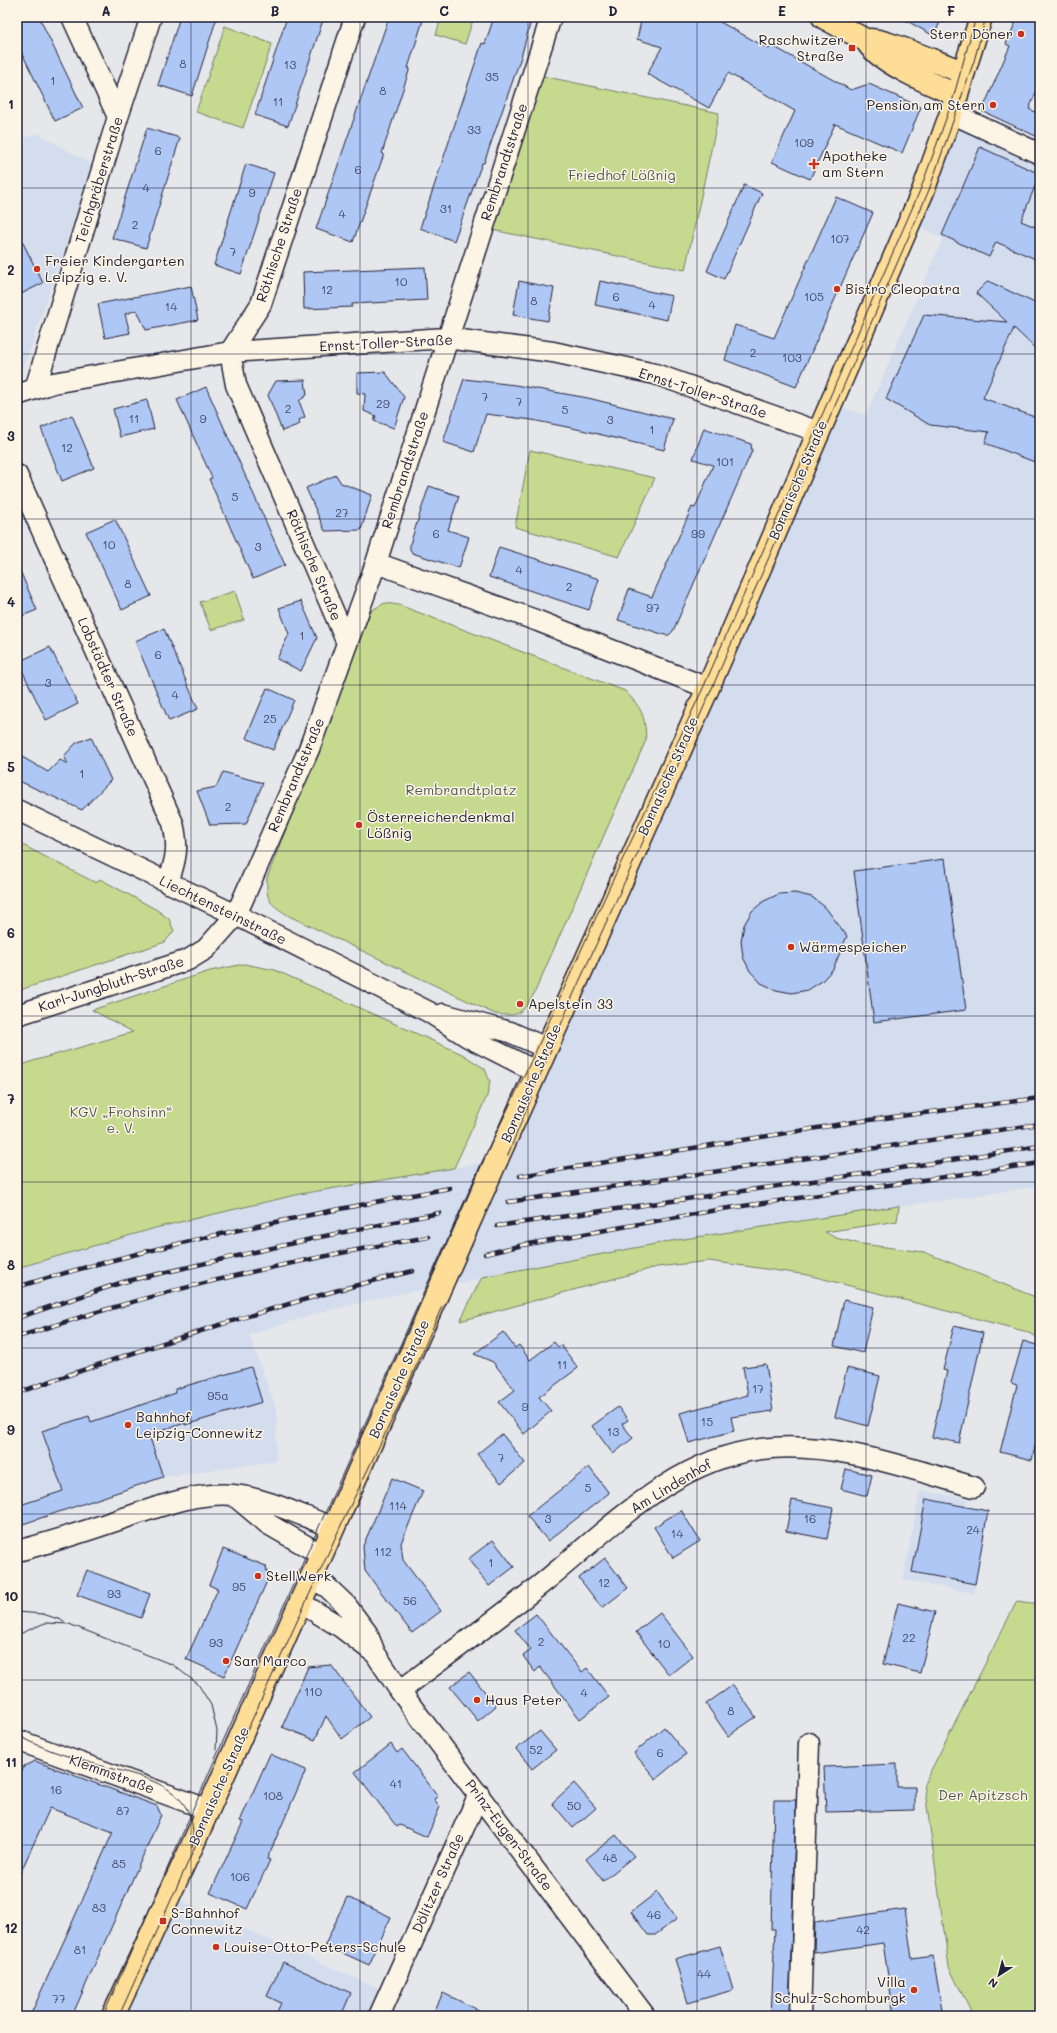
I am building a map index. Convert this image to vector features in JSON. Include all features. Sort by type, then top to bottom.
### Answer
[{"type":"main road","points":[[824,17],[867,41],[869,47],[876,54],[925,80],[954,104]]},
{"type":"main road","name":"Bornaische Straße","points":[[113,2016],[312,1579],[398,1378],[436,1297],[535,1071],[708,688],[923,191],[954,104],[982,17]]},
{"type":"main road","points":[[867,41],[874,39],[881,40],[893,47],[964,72]]},
{"type":"street","points":[[72,17],[118,117]]},
{"type":"street","name":"Teichgräberstraße","points":[[26,392],[151,17]]},
{"type":"street","name":"Röthische Straße","points":[[347,643],[236,385],[230,352],[261,304],[355,17]]},
{"type":"street","name":"Rembrandtstraße","points":[[236,915],[309,749],[376,563],[446,338],[551,17]]},
{"type":"street","points":[[954,104],[1040,154]]},
{"type":"street","name":"Ernst-Toller-Straße","points":[[26,392],[53,383],[230,352],[446,338],[553,352],[655,374],[819,432]]},
{"type":"street","name":"Lobstädter Straße","points":[[17,475],[173,823],[177,842],[177,857],[168,883]]},
{"type":"street","points":[[376,563],[538,621],[708,688]]},
{"type":"street","name":"Liechtensteinstraße","points":[[17,810],[236,915],[429,1012],[475,1041],[535,1071]]},
{"type":"street","name":"Karl-Jungbluth-Straße","points":[[17,1015],[188,960],[206,948],[236,915]]},
{"type":"street","name":"Liechtensteinstraße","points":[[429,1012],[456,1017],[510,1032],[546,1048]]},
{"type":"street","name":"Am Lindenhof","points":[[400,1691],[544,1582],[638,1503],[708,1462],[760,1449],[800,1447],[886,1462],[974,1487]]},
{"type":"street","points":[[17,1551],[49,1543],[167,1504],[207,1496],[234,1495],[275,1505],[334,1528]]},
{"type":"street","points":[[234,1495],[268,1524],[322,1555]]},
{"type":"street","name":"Prinz-Eugen-Straße","points":[[312,1579],[327,1587],[346,1605],[367,1633],[375,1653],[400,1691],[645,2016]]},
{"type":"street","name":"Prinz-Eugen-Straße","points":[[301,1603],[342,1628],[375,1653]]},
{"type":"street","points":[[800,2016],[809,1743]]},
{"type":"street","name":"Klemmstraße","points":[[18,1744],[207,1809]]},
{"type":"street","name":"Dölitzer Straße","points":[[379,2016],[479,1794]]},
{"type":"shaded area","points":[[951,113],[1040,154],[1040,1186],[671,1241],[389,1296],[317,1313],[249,1335],[277,1410],[276,1461],[163,1477],[17,1526],[17,1268],[159,1227],[300,1194],[454,1168],[497,1159],[831,404],[866,415],[943,238],[910,223]]},
{"type":"shaded area","name":"Freier Kindergarten Leipzig e. V.","points":[[37,133],[93,165],[22,373],[17,374],[17,141]]},
{"type":"shaded area","points":[[920,1490],[968,1499],[966,1507],[988,1511],[974,1593],[903,1580]]},
{"type":"shaded area","name":"Louise-Otto-Peters-Schule","points":[[169,1895],[389,1993],[379,2016],[113,2016]]},
{"type":"green space","points":[[441,17],[474,17],[465,44],[436,35]]},
{"type":"green space","points":[[225,26],[272,44],[243,128],[196,112]]},
{"type":"green space","name":"Friedhof Lößnig","points":[[533,74],[719,113],[685,270],[483,228]]},
{"type":"green space","points":[[530,450],[655,478],[619,557],[515,527]]},
{"type":"green space","points":[[235,591],[244,620],[211,630],[200,602]]},
{"type":"green space","name":"Rembrandtplatz","points":[[385,603],[399,605],[625,691],[642,712],[645,724],[646,740],[534,994],[523,1010],[519,1013],[510,1015],[495,1014],[289,916],[270,902],[267,893],[267,878],[366,623],[372,610]]},
{"type":"green space","points":[[17,842],[96,883],[100,879],[157,910],[169,919],[174,931],[165,942],[17,991]]},
{"type":"green space","name":"KGV „Frohsinn“ e. V.","points":[[244,964],[275,970],[462,1054],[485,1069],[490,1082],[487,1096],[454,1168],[300,1194],[159,1227],[17,1268],[17,1067],[133,1032],[92,1010],[210,971]]},
{"type":"green space","points":[[899,1206],[897,1221],[825,1232],[836,1238],[862,1244],[924,1252],[1040,1299],[1040,1338],[1024,1331],[808,1275],[709,1261],[657,1267],[460,1321],[482,1277],[671,1241]]},
{"type":"green space","name":"Der Apitzsch","points":[[1017,1601],[1040,1604],[1040,2016],[973,2016],[949,1967],[924,1784]]},
{"type":"building","points":[[17,17],[39,17],[83,108],[55,121],[17,43]]},
{"type":"building","points":[[180,17],[217,17],[192,96],[158,85]]},
{"type":"building","points":[[287,17],[324,17],[288,126],[255,115]]},
{"type":"building","points":[[389,17],[424,17],[408,68],[410,68],[382,153],[384,154],[353,242],[316,229]]},
{"type":"building","points":[[494,17],[532,17],[521,57],[484,163],[482,163],[454,241],[420,228],[482,43],[485,44]]},
{"type":"building","points":[[642,17],[711,17],[769,49],[771,45],[851,90],[869,84],[921,107],[902,153],[835,124],[810,179],[772,162],[795,111],[728,73],[709,108],[647,74],[662,47],[637,39]]},
{"type":"building","points":[[900,17],[942,17],[934,36]]},
{"type":"building","points":[[1018,17],[1040,17],[1040,83],[1029,109],[1040,114],[1040,138],[982,111],[1010,46],[1006,44]]},
{"type":"building","points":[[147,128],[180,138],[146,248],[112,238]]},
{"type":"building","points":[[980,147],[1040,174],[1021,221],[1040,229],[1040,261],[996,242],[989,257],[942,235]]},
{"type":"building","points":[[246,164],[274,173],[241,274],[214,265]]},
{"type":"building","points":[[744,185],[762,193],[724,279],[707,271]]},
{"type":"building","points":[[836,197],[873,213],[796,387],[725,360],[735,325],[774,338]]},
{"type":"building","points":[[17,231],[43,283],[17,296]]},
{"type":"building","points":[[425,267],[427,300],[352,304],[352,307],[304,309],[303,272]]},
{"type":"building","points":[[519,281],[554,288],[548,321],[513,315]]},
{"type":"building","points":[[600,281],[672,296],[667,320],[595,305]]},
{"type":"building","points":[[988,281],[1039,305],[1040,353],[1014,328],[983,398],[1040,419],[1040,464],[985,443],[989,432],[930,425],[886,399],[924,315],[1007,322],[976,293]]},
{"type":"building","points":[[191,286],[198,320],[146,330],[137,310],[125,314],[130,333],[105,338],[98,304]]},
{"type":"building","points":[[385,372],[404,397],[394,428],[374,421],[376,416],[364,411],[365,394],[357,393],[357,373]]},
{"type":"building","points":[[464,379],[515,385],[588,398],[673,419],[664,450],[582,430],[532,420],[486,414],[474,452],[443,442]]},
{"type":"building","points":[[305,380],[307,395],[299,401],[305,417],[299,420],[300,424],[282,431],[268,395],[276,381]]},
{"type":"building","points":[[206,387],[285,565],[253,579],[209,479],[212,478],[177,400]]},
{"type":"building","points":[[147,400],[154,429],[120,437],[113,409]]},
{"type":"building","points":[[72,415],[94,468],[62,481],[41,428]]},
{"type":"building","points":[[704,428],[751,444],[752,451],[673,631],[669,635],[665,635],[618,620],[629,589],[652,597],[692,507],[695,508],[713,465],[693,459]]},
{"type":"building","points":[[336,475],[341,483],[372,495],[361,530],[325,531],[306,488]]},
{"type":"building","points":[[429,486],[459,496],[448,530],[469,537],[459,568],[412,553],[410,549],[410,544]]},
{"type":"building","points":[[115,519],[151,596],[122,610],[86,532]]},
{"type":"building","points":[[499,547],[599,579],[589,610],[489,577]]},
{"type":"building","points":[[17,564],[37,610],[17,618]]},
{"type":"building","points":[[301,601],[317,638],[301,671],[277,659],[289,634],[279,608]]},
{"type":"building","points":[[164,629],[198,709],[169,721],[135,641]]},
{"type":"building","points":[[50,647],[78,704],[46,720],[18,662]]},
{"type":"building","points":[[267,688],[294,700],[273,750],[246,738]]},
{"type":"building","points":[[91,737],[111,780],[82,810],[17,780],[17,754],[48,772],[60,760],[68,764],[64,756],[76,743]]},
{"type":"building","points":[[223,772],[263,783],[246,824],[210,825],[197,791],[216,787]]},
{"type":"building","points":[[945,859],[966,1010],[874,1022],[854,871]]},
{"type":"building","name":"Wärmespeicher","points":[[795,893],[812,897],[825,907],[847,936],[833,969],[822,981],[808,990],[792,993],[776,990],[761,983],[750,971],[743,957],[741,941],[744,925],[752,911],[764,901],[779,894]]},
{"type":"building","points":[[844,1300],[873,1307],[863,1353],[834,1346]]},
{"type":"building","points":[[954,1326],[983,1333],[959,1443],[932,1437],[947,1371],[943,1370]]},
{"type":"building","points":[[503,1332],[515,1348],[519,1345],[530,1360],[554,1342],[558,1347],[561,1345],[578,1368],[539,1397],[551,1411],[524,1434],[499,1402],[515,1390],[493,1362],[474,1354]]},
{"type":"building","points":[[1023,1341],[1040,1346],[1040,1426],[1032,1460],[1000,1452],[1017,1385],[1011,1383]]},
{"type":"building","points":[[766,1364],[773,1411],[731,1417],[734,1431],[689,1443],[680,1413],[748,1395],[743,1367]]},
{"type":"building","points":[[251,1367],[262,1402],[185,1425],[185,1423],[149,1435],[163,1477],[17,1526],[17,1506],[63,1491],[42,1431],[89,1416],[91,1422],[176,1393],[175,1389]]},
{"type":"building","points":[[847,1368],[880,1376],[868,1426],[835,1417]]},
{"type":"building","points":[[618,1407],[628,1420],[622,1424],[633,1438],[613,1454],[592,1426]]},
{"type":"building","points":[[502,1434],[525,1463],[501,1483],[477,1454]]},
{"type":"building","points":[[589,1467],[609,1493],[548,1541],[527,1516]]},
{"type":"building","points":[[846,1469],[872,1475],[867,1496],[841,1489]]},
{"type":"building","points":[[392,1478],[423,1491],[401,1543],[403,1560],[441,1611],[412,1633],[365,1571],[363,1546]]},
{"type":"building","points":[[926,1499],[988,1511],[975,1584],[912,1572]]},
{"type":"building","points":[[792,1500],[833,1508],[827,1539],[786,1531]]},
{"type":"building","points":[[681,1510],[700,1541],[673,1558],[654,1527]]},
{"type":"building","points":[[493,1540],[514,1567],[489,1586],[468,1559]]},
{"type":"building","points":[[223,1549],[266,1566],[268,1579],[224,1676],[186,1659],[218,1589],[209,1585]]},
{"type":"building","points":[[605,1558],[628,1588],[602,1608],[579,1578]]},
{"type":"building","points":[[87,1570],[150,1594],[141,1618],[77,1595]]},
{"type":"building","points":[[898,1603],[935,1612],[920,1673],[883,1664]]},
{"type":"building","points":[[660,1613],[693,1656],[669,1675],[636,1632]]},
{"type":"building","points":[[536,1614],[582,1672],[587,1668],[609,1697],[580,1719],[540,1667],[535,1672],[523,1656],[531,1650],[515,1630]]},
{"type":"building","points":[[331,1665],[370,1717],[342,1739],[326,1716],[315,1740],[282,1727],[308,1667]]},
{"type":"building","name":"Haus Peter","points":[[469,1672],[496,1706],[478,1721],[450,1687]]},
{"type":"building","points":[[733,1685],[756,1717],[728,1736],[706,1704]]},
{"type":"building","points":[[664,1727],[686,1754],[656,1779],[634,1753]]},
{"type":"building","points":[[540,1731],[556,1750],[532,1769],[516,1749]]},
{"type":"building","points":[[391,1744],[397,1753],[402,1749],[438,1796],[434,1799],[440,1807],[427,1837],[400,1825],[397,1827],[355,1772]]},
{"type":"building","points":[[270,1754],[306,1770],[267,1859],[270,1860],[247,1909],[210,1893],[243,1822],[240,1821]]},
{"type":"building","points":[[35,1761],[157,1806],[161,1815],[72,2016],[30,2016],[113,1832],[50,1808],[17,1880],[17,1784],[24,1766]]},
{"type":"building","points":[[897,1764],[897,1787],[915,1787],[915,1810],[826,1812],[824,1767]]},
{"type":"building","points":[[574,1783],[596,1808],[573,1828],[552,1803]]},
{"type":"building","points":[[774,1800],[796,1800],[789,2016],[771,2016],[775,1929],[771,1929]]},
{"type":"building","points":[[616,1835],[634,1856],[603,1881],[586,1859]]},
{"type":"building","points":[[657,1892],[677,1919],[655,1935],[648,1935],[631,1912]]},
{"type":"building","points":[[347,1897],[391,1917],[369,1965],[325,1945]]},
{"type":"building","points":[[905,1909],[912,1959],[933,1956],[943,2016],[894,2016],[883,1943],[814,1953],[815,1922]]},
{"type":"building","points":[[720,1946],[733,1990],[688,2003],[675,1959]]},
{"type":"building","points":[[283,1962],[351,1993],[341,2016],[275,2016],[281,2003],[267,1996]]},
{"type":"building","points":[[443,1993],[491,2016],[432,2016]]},
{"type":"tram line","points":[[103,2016],[212,1766],[482,1162],[535,1053],[610,886],[704,686],[921,188],[952,102],[976,17]]},
{"type":"tram line","points":[[119,2016],[342,1523],[399,1405],[507,1157],[574,993],[692,734],[929,190],[974,61],[986,17]]},
{"type":"tram line","points":[[17,1612],[43,1614],[64,1621]]},
{"type":"tram line","points":[[17,1635],[45,1623],[69,1624],[173,1665],[198,1684],[211,1705],[217,1731],[216,1750]]},
{"type":"tram line","points":[[17,1734],[53,1751],[127,1772],[162,1786],[176,1796],[187,1809],[192,1826],[192,1848]]},
{"type":"railway","points":[[520,1176],[854,1122],[1040,1098]]},
{"type":"railway","points":[[508,1202],[1040,1124]]},
{"type":"railway","points":[[497,1226],[869,1173],[1040,1146]]},
{"type":"railway","points":[[485,1254],[523,1245],[722,1209],[1040,1163]]},
{"type":"railway","points":[[17,1287],[124,1257],[178,1244],[286,1220],[450,1188]]},
{"type":"railway","points":[[17,1318],[123,1282],[320,1237],[439,1213]]},
{"type":"railway","points":[[17,1337],[141,1299],[263,1269],[428,1237]]},
{"type":"railway","points":[[17,1393],[214,1327],[313,1297],[413,1271]]},
{"type":"place","name":"Stern Döner","points":[[1021,34]]},
{"type":"place","name":"Raschwitzer Straße","points":[[852,48]]},
{"type":"place","name":"Pension am Stern","points":[[993,105]]},
{"type":"place","name":"Apotheke am Stern","points":[[814,164]]},
{"type":"place","name":"Freier Kindergarten Leipzig e. V.","points":[[37,269]]},
{"type":"place","name":"Bistro Cleopatra","points":[[837,289]]},
{"type":"place","name":"Österreicherdenkmal Lößnig","points":[[359,825]]},
{"type":"place","name":"Wärmespeicher","points":[[791,947]]},
{"type":"place","name":"Apelstein 33","points":[[520,1004]]},
{"type":"place","name":"Bahnhof Leipzig-Connewitz","points":[[128,1425]]},
{"type":"place","name":"StellWerk","points":[[258,1576]]},
{"type":"place","name":"San Marco","points":[[226,1661]]},
{"type":"place","name":"Haus Peter","points":[[477,1700]]},
{"type":"place","name":"S-Bahnhof Connewitz","points":[[163,1921]]},
{"type":"place","name":"Louise-Otto-Peters-Schule","points":[[216,1947]]},
{"type":"place","name":"Villa Schulz-Schomburgk","points":[[914,1990]]}]
